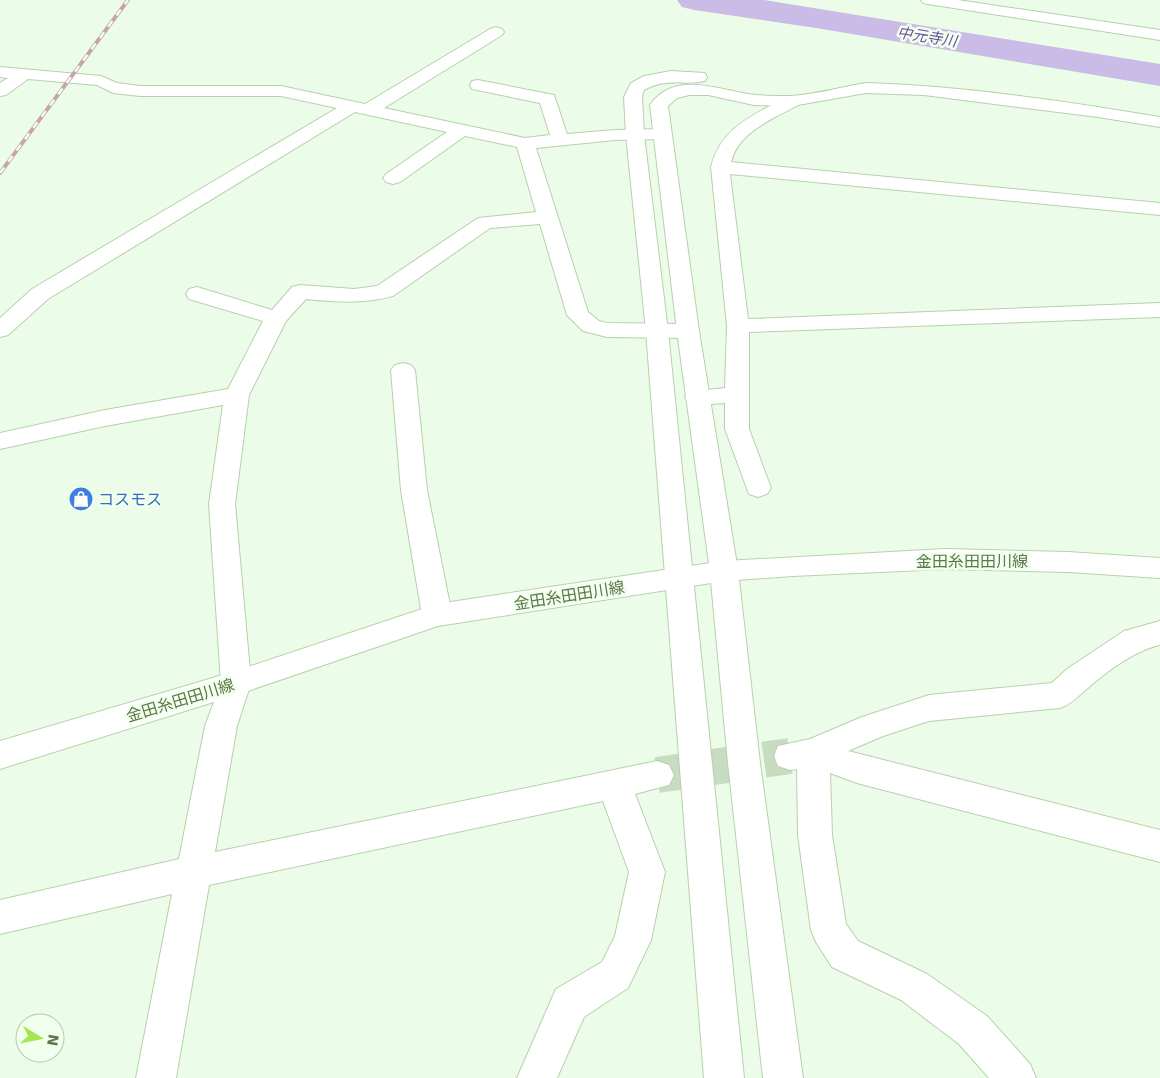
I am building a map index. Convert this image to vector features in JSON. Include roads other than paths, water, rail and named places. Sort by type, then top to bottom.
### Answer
[{"type":"street","points":[[928,0],[1160,35]]},
{"type":"street","points":[[966,0],[1041,10],[1051,2]]},
{"type":"street","points":[[1074,7],[1160,21]]},
{"type":"street","points":[[1056,19],[1073,15],[1160,26]]},
{"type":"street","points":[[0,330],[40,294],[361,107],[496,32]]},
{"type":"street","points":[[0,72],[70,76],[101,81],[113,88],[140,91],[281,91],[525,143],[662,134]]},
{"type":"street","points":[[0,91],[25,74]]},
{"type":"street","points":[[724,1078],[657,330],[635,135],[633,97],[637,87],[650,80],[672,76],[711,78],[767,90],[792,101]]},
{"type":"street","points":[[478,86],[548,99],[560,140]]},
{"type":"street","points":[[783,1078],[744,763],[724,571],[697,397],[659,105],[671,94],[689,90],[708,90],[754,100],[792,101],[866,88],[924,90],[1098,112],[1160,122]]},
{"type":"street","points":[[758,488],[737,429],[738,326],[720,167],[724,151],[743,129],[792,101]]},
{"type":"street","points":[[393,178],[462,129]]},
{"type":"street","points":[[525,143],[578,315],[591,326],[607,330],[688,331]]},
{"type":"street","points":[[720,167],[1160,209]]},
{"type":"street","points":[[156,1078],[221,726],[236,683],[222,504],[237,395],[276,318],[300,292],[354,296],[372,295],[385,291],[485,222],[548,217]]},
{"type":"street","points":[[197,294],[276,318]]},
{"type":"street","points":[[738,326],[1160,310]]},
{"type":"street","points":[[403,370],[414,490],[437,615]]},
{"type":"street","points":[[0,441],[105,418],[237,395]]},
{"type":"street","points":[[697,397],[737,396]]},
{"type":"street","name":"金田糸田田川線","points":[[0,755],[236,683],[437,615],[724,571],[944,559],[1068,562],[1160,568]]},
{"type":"street","points":[[801,754],[873,726],[929,708],[1060,695],[1078,678],[1135,639],[1160,633]]},
{"type":"street","points":[[801,754],[1160,846]]},
{"type":"street","points":[[801,754],[830,930],[845,954],[914,987],[974,1030],[1016,1078]]},
{"type":"street","points":[[0,917],[195,872],[657,775]]},
{"type":"street","points":[[537,1078],[570,1003],[615,975],[633,940],[647,872],[614,784]]},
{"type":"waterway","name":"中元寺川","points":[[694,0],[816,18],[1160,75]]},
{"type":"tunnel","points":[[657,775],[790,756]]},
{"type":"railway","points":[[0,173],[128,0]]},
{"type":"place","name":"コスモス","points":[[81,499]]}]
